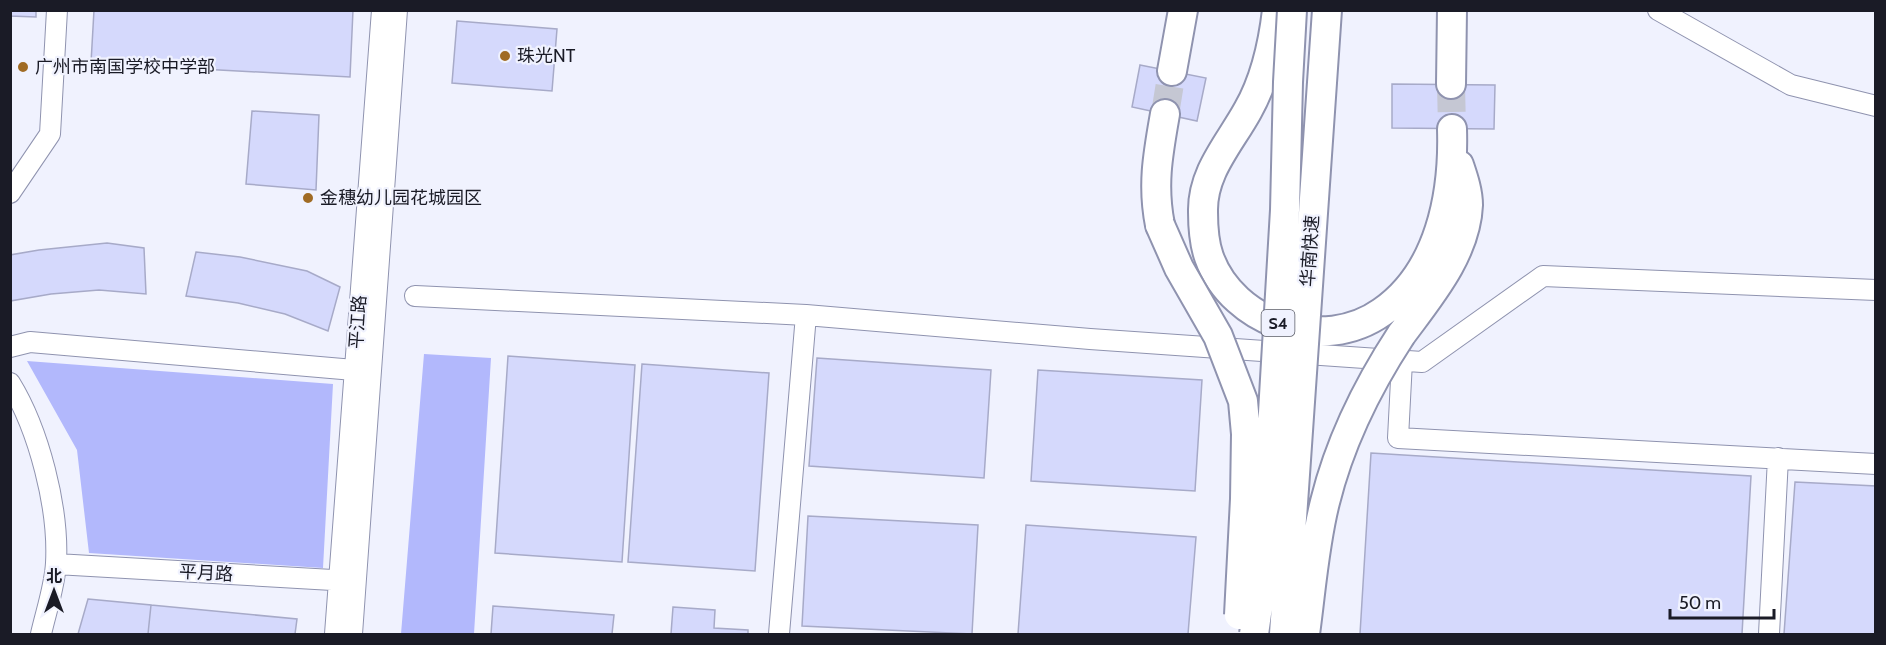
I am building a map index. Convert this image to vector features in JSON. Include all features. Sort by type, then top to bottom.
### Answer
[{"type":"highway","points":[[1172,71],[1183,10]]},
{"type":"highway","points":[[1277,10],[1274,38],[1259,88],[1213,168],[1205,190],[1202,210],[1208,256],[1233,295],[1251,312],[1287,327],[1312,332],[1355,326],[1381,313],[1400,296],[1417,275],[1431,250],[1443,222],[1449,192],[1452,138],[1464,180],[1468,205],[1464,228],[1456,251],[1402,348],[1376,374],[1341,449],[1324,503],[1305,634]]},
{"type":"highway","name":"华南快速","points":[[1254,634],[1264,565],[1286,210],[1288,82],[1292,10]]},
{"type":"highway","name":"华南快速","points":[[1284,634],[1327,10]]},
{"type":"highway","points":[[1315,174],[1342,10]]},
{"type":"highway","points":[[1450,84],[1452,10]]},
{"type":"highway","points":[[1165,114],[1157,157],[1155,200],[1160,225],[1179,268],[1218,336],[1243,401],[1246,434],[1245,499],[1242,581],[1237,634]]},
{"type":"street","points":[[10,193],[50,134],[57,10]]},
{"type":"street","name":"平江路","points":[[352,634],[347,581],[354,370],[382,10]]},
{"type":"street","name":"平江路","points":[[335,634],[347,581],[397,10]]},
{"type":"street","points":[[1658,10],[1791,86],[1875,106]]},
{"type":"street","points":[[415,296],[806,315],[1102,340],[1402,348],[1422,362],[1543,276],[1875,290]]},
{"type":"street","points":[[779,634],[806,315]]},
{"type":"street","points":[[10,347],[30,342],[354,370]]},
{"type":"street","points":[[1402,348],[1398,438],[1875,464]]},
{"type":"street","points":[[10,383],[20,398],[40,451],[54,515],[56,564],[41,634]]},
{"type":"street","points":[[1769,634],[1778,458]]},
{"type":"street","name":"平月路","points":[[56,564],[347,581]]},
{"type":"shaded area","points":[[424,354],[491,358],[474,634],[401,634]]},
{"type":"shaded area","points":[[27,361],[333,384],[323,568],[89,553],[77,450]]},
{"type":"building","points":[[10,10],[36,10],[36,17],[10,16]]},
{"type":"building","points":[[94,10],[353,10],[350,77],[91,63]]},
{"type":"building","name":"珠光NT","points":[[457,21],[557,29],[552,91],[452,83]]},
{"type":"building","points":[[1140,65],[1206,78],[1197,121],[1132,107]]},
{"type":"building","points":[[1392,84],[1495,85],[1494,129],[1392,128]]},
{"type":"building","points":[[252,111],[319,115],[316,190],[246,184]]},
{"type":"building","points":[[107,243],[144,248],[146,294],[99,290],[51,294],[10,301],[10,255]]},
{"type":"building","points":[[196,252],[240,257],[307,271],[340,287],[328,331],[285,314],[238,303],[186,296]]},
{"type":"building","points":[[508,356],[635,365],[622,562],[495,553]]},
{"type":"building","points":[[817,358],[991,370],[984,478],[809,466]]},
{"type":"building","points":[[642,364],[769,373],[755,571],[628,562]]},
{"type":"building","points":[[1038,370],[1202,380],[1195,491],[1031,481]]},
{"type":"building","points":[[1371,453],[1751,476],[1742,634],[1360,634]]},
{"type":"building","points":[[1795,482],[1876,486],[1876,634],[1784,634]]},
{"type":"building","points":[[808,516],[978,525],[972,634],[802,626]]},
{"type":"building","points":[[1026,525],[1196,537],[1188,634],[1018,634]]},
{"type":"building","points":[[88,599],[151,605],[148,634],[78,634]]},
{"type":"building","points":[[151,605],[297,619],[295,634],[148,634]]},
{"type":"building","points":[[493,606],[614,615],[612,634],[491,634]]},
{"type":"building","points":[[673,607],[715,610],[714,628],[748,630],[748,634],[671,634]]},
{"type":"tunnel","points":[[1165,114],[1172,71]]},
{"type":"tunnel","points":[[1451,84],[1452,129]]},
{"type":"place","name":"珠光NT","points":[[505,56]]},
{"type":"place","name":"广州市南国学校中学部","points":[[23,67]]},
{"type":"place","name":"金穗幼儿园花城园区","points":[[308,198]]}]
